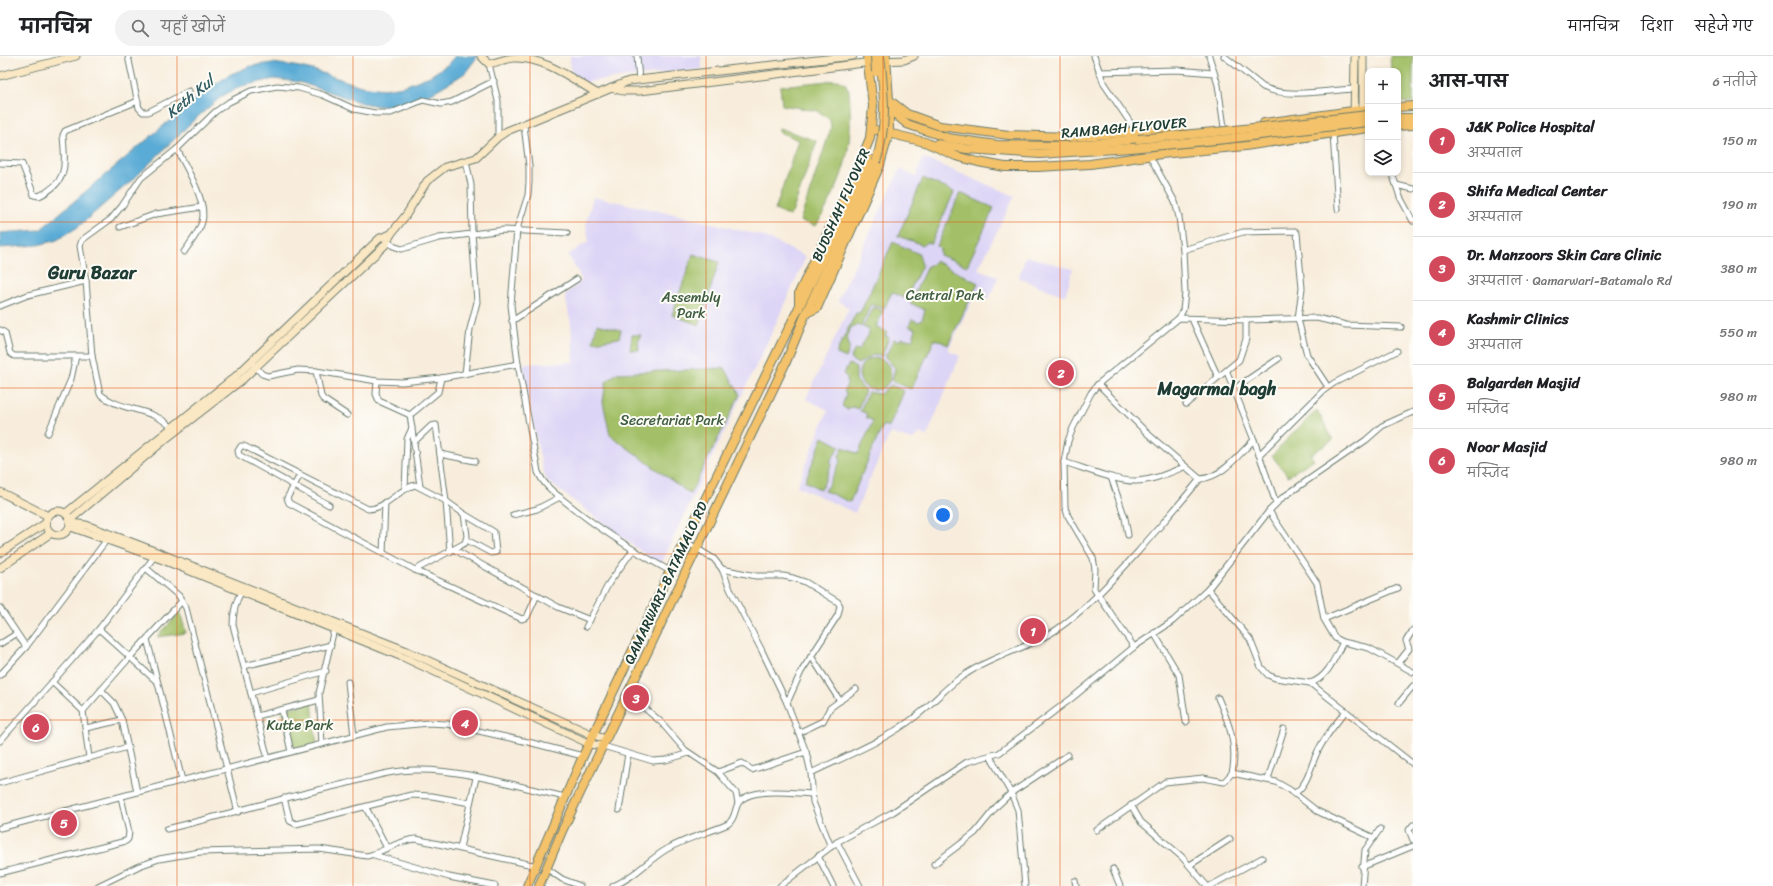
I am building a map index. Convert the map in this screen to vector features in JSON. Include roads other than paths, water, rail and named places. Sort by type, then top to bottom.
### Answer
[{"type":"main road","points":[[0,76],[76,56]]},
{"type":"main road","points":[[481,56],[488,63],[513,58],[535,60],[560,71],[598,94]]},
{"type":"main road","points":[[0,553],[47,520],[54,511],[66,513],[173,429],[236,376],[254,364],[380,238],[389,238],[406,215],[427,181],[445,167],[466,161],[483,153],[498,137],[621,83],[853,56]]},
{"type":"main road","points":[[611,88],[623,92],[640,91],[870,58],[904,60],[914,56]]},
{"type":"main road","points":[[1353,131],[1355,56]]},
{"type":"main road","points":[[1363,56],[1366,104]]},
{"type":"main road","points":[[870,58],[874,106],[870,138],[854,177],[799,293],[802,311],[817,308],[880,165],[889,133],[890,100],[884,58]]},
{"type":"main road","name":"BUDSHAH FLYOVER","points":[[809,297],[871,160],[876,144],[881,112],[870,58]]},
{"type":"main road","name":"BUDSHAH FLYOVER","points":[[802,311],[876,162],[881,145],[885,111],[884,58]]},
{"type":"main road","points":[[890,100],[907,114],[980,143]]},
{"type":"main road","points":[[1401,107],[1413,106]]},
{"type":"main road","name":"RAMBAGH FLYOVER","points":[[889,109],[907,124],[948,138],[1017,147],[1066,146],[1225,131],[1365,111]]},
{"type":"main road","points":[[1401,111],[1413,110]]},
{"type":"main road","points":[[940,126],[1009,134],[1071,137],[1136,131],[1176,132],[1354,111],[1365,111]]},
{"type":"main road","points":[[1401,118],[1413,118]]},
{"type":"main road","name":"RAMBAGH FLYOVER","points":[[925,142],[967,149],[1033,154],[1065,154],[1365,126]]},
{"type":"main road","points":[[1401,126],[1413,126]]},
{"type":"main road","points":[[871,129],[925,142],[956,156],[1005,167],[1070,166],[1245,146],[1353,131],[1365,127]]},
{"type":"main road","name":"QAMARWARI-BATAMALO RD","points":[[527,886],[537,866],[583,756],[590,744],[670,571],[802,311]]},
{"type":"main road","name":"QAMARWARI-BATAMALO RD","points":[[539,886],[604,742],[786,362],[802,311]]},
{"type":"main road","points":[[51,533],[59,536],[63,534],[70,523],[173,429]]},
{"type":"main road","points":[[1,493],[47,520],[51,533]]},
{"type":"main road","points":[[66,513],[70,523],[405,658],[590,744],[604,742]]},
{"type":"main road","points":[[70,523],[86,525],[139,545],[406,652],[593,735],[604,742]]},
{"type":"main road","points":[[0,568],[51,533]]},
{"type":"street","points":[[128,56],[141,111],[148,112],[189,91]]},
{"type":"street","points":[[637,56],[639,80]]},
{"type":"street","points":[[1094,56],[1104,84],[1136,131],[1175,202],[1179,217],[1183,250],[1185,293],[1183,310],[1178,318],[1098,384],[1085,403],[1073,428],[1068,441],[1064,462],[1065,507],[1068,516],[1093,558],[1095,569],[1093,584],[1098,595],[1134,647]]},
{"type":"street","points":[[1209,56],[1218,85],[1224,127]]},
{"type":"street","points":[[1224,56],[1263,87],[1271,90],[1290,93],[1355,89]]},
{"type":"street","points":[[488,63],[494,81],[499,111],[498,137]]},
{"type":"street","points":[[1099,72],[1177,70],[1214,73]]},
{"type":"street","points":[[173,429],[152,414],[105,398],[98,388],[92,356],[86,281],[80,243],[111,219],[122,206],[141,178],[177,149],[215,112],[229,102],[245,94],[265,88],[287,86],[323,95],[354,109],[375,113],[391,113],[423,100],[441,104],[452,102],[494,81]]},
{"type":"street","points":[[0,163],[22,164],[34,195],[39,196],[57,185],[63,174],[65,164],[63,136],[65,131],[138,101]]},
{"type":"street","points":[[524,125],[529,166],[529,182],[528,195],[517,229],[511,291],[512,321],[518,364],[538,472],[545,485],[586,519],[632,550],[670,571]]},
{"type":"street","points":[[1333,134],[1338,209]]},
{"type":"street","points":[[177,149],[197,189],[202,207],[203,218],[201,225],[184,252]]},
{"type":"street","points":[[465,374],[470,330],[477,302],[472,233],[471,185],[466,161]]},
{"type":"street","points":[[1393,176],[1404,206],[1413,221]]},
{"type":"street","points":[[1396,185],[1413,189]]},
{"type":"street","points":[[120,227],[156,214],[202,207]]},
{"type":"street","points":[[389,238],[393,246],[402,249],[425,241],[472,233],[517,229],[567,233]]},
{"type":"street","points":[[1183,250],[1243,232],[1295,231],[1299,236],[1302,275],[1302,298],[1298,319],[1307,355],[1328,387]]},
{"type":"street","points":[[512,321],[576,279]]},
{"type":"street","points":[[0,306],[28,295],[86,281]]},
{"type":"street","points":[[1178,318],[1246,320],[1317,318],[1346,325],[1401,327]]},
{"type":"street","points":[[1192,319],[1218,377]]},
{"type":"street","points":[[1186,404],[1218,377],[1227,372],[1239,360],[1246,339],[1246,320]]},
{"type":"street","points":[[0,330],[5,333],[10,353],[14,356],[92,356]]},
{"type":"street","points":[[1259,455],[1312,400],[1328,387],[1397,351]]},
{"type":"street","points":[[48,433],[71,379],[76,356]]},
{"type":"street","points":[[1234,389],[1278,359]]},
{"type":"street","points":[[254,364],[262,374],[268,376],[298,370],[316,371],[377,381],[402,382],[441,378],[518,364]]},
{"type":"street","points":[[316,371],[321,396],[323,399],[347,415]]},
{"type":"street","points":[[1227,372],[1254,440],[1276,503]]},
{"type":"street","points":[[410,415],[438,392],[441,378]]},
{"type":"street","points":[[377,381],[376,394],[379,401],[410,415]]},
{"type":"street","points":[[1098,384],[1184,467],[1200,479],[1210,478],[1218,474],[1254,440]]},
{"type":"street","points":[[780,886],[837,842],[893,812],[967,762],[999,753],[1072,698],[1134,647],[1177,617],[1208,589],[1276,503],[1366,440],[1382,426],[1413,412]]},
{"type":"street","points":[[410,415],[420,486]]},
{"type":"street","points":[[414,442],[432,426],[436,426],[452,551]]},
{"type":"street","points":[[404,489],[407,439],[412,428]]},
{"type":"street","points":[[329,505],[239,455],[238,451],[241,446],[244,446],[364,508],[372,509],[404,489],[415,485],[420,486],[494,532],[496,552],[491,553],[467,540]]},
{"type":"street","points":[[440,454],[475,461]]},
{"type":"street","points":[[1064,462],[1127,481],[1150,479],[1184,467]]},
{"type":"street","points":[[300,475],[287,498],[289,503],[383,554],[522,619],[526,618],[537,596]]},
{"type":"street","points":[[1111,477],[1125,518],[1128,535]]},
{"type":"street","points":[[811,773],[895,732],[964,674],[994,658],[1047,636],[1067,621],[1098,595],[1182,502],[1200,479]]},
{"type":"street","points":[[513,515],[537,509],[560,497]]},
{"type":"street","points":[[383,554],[385,502]]},
{"type":"street","points":[[1269,511],[1317,582],[1324,619],[1335,638],[1343,642],[1369,648],[1413,672]]},
{"type":"street","points":[[464,514],[467,540]]},
{"type":"street","points":[[0,675],[26,647],[108,538]]},
{"type":"street","points":[[415,570],[452,551],[467,540]]},
{"type":"street","points":[[685,541],[714,559],[722,569],[787,703],[806,752],[811,773],[812,794],[816,810],[831,846]]},
{"type":"street","points":[[586,627],[609,583],[632,550]]},
{"type":"street","points":[[452,551],[537,596],[590,620]]},
{"type":"street","points":[[0,741],[99,629],[154,557]]},
{"type":"street","points":[[146,568],[179,596],[187,613],[238,812]]},
{"type":"street","points":[[722,569],[756,576],[783,576],[793,578],[804,582],[838,602],[840,610],[811,656],[787,703]]},
{"type":"street","points":[[1324,619],[1398,588]]},
{"type":"street","points":[[1208,589],[1250,639],[1261,667],[1268,675],[1275,678],[1310,683],[1316,682],[1324,675],[1343,642]]},
{"type":"street","points":[[241,592],[235,603],[233,625],[268,759]]},
{"type":"street","points":[[83,711],[130,657],[182,602]]},
{"type":"street","points":[[0,608],[26,647]]},
{"type":"street","points":[[99,629],[157,682]]},
{"type":"street","points":[[322,744],[319,700],[334,629]]},
{"type":"street","points":[[1398,663],[1409,649],[1406,641],[1413,630]]},
{"type":"street","points":[[0,644],[16,634]]},
{"type":"street","points":[[1154,634],[1179,675],[1186,722]]},
{"type":"street","points":[[147,639],[182,780]]},
{"type":"street","points":[[244,666],[331,645]]},
{"type":"street","points":[[811,656],[840,701]]},
{"type":"street","points":[[251,693],[326,671]]},
{"type":"street","points":[[52,682],[83,711],[89,758]]},
{"type":"street","points":[[348,682],[354,736]]},
{"type":"street","points":[[1310,683],[1413,764]]},
{"type":"street","points":[[1399,703],[1413,686]]},
{"type":"street","points":[[798,733],[823,721],[830,708],[856,689]]},
{"type":"street","points":[[101,690],[114,703],[122,720],[137,792]]},
{"type":"street","points":[[613,886],[621,883],[673,846],[728,824],[734,817],[738,803],[736,793],[718,772],[689,753],[661,722],[628,694]]},
{"type":"street","points":[[1097,830],[1165,782],[1202,778],[1224,782],[1232,773],[1235,758],[1234,742],[1218,698]]},
{"type":"street","points":[[257,716],[319,700]]},
{"type":"street","points":[[282,710],[291,752]]},
{"type":"street","points":[[1294,794],[1304,785],[1318,750],[1328,733],[1346,711]]},
{"type":"street","points":[[86,728],[122,720]]},
{"type":"street","points":[[0,828],[387,727],[429,722],[447,724],[583,756]]},
{"type":"street","points":[[1268,779],[1284,729]]},
{"type":"street","points":[[604,742],[628,754],[652,761],[660,761],[689,753]]},
{"type":"street","points":[[0,783],[128,747]]},
{"type":"street","points":[[718,772],[742,763],[752,770],[806,752]]},
{"type":"street","points":[[619,810],[628,754]]},
{"type":"street","points":[[934,864],[975,833],[997,806],[1011,793],[1068,754]]},
{"type":"street","points":[[990,756],[1011,793],[1020,819],[1026,886]]},
{"type":"street","points":[[167,829],[238,812],[284,798],[404,770],[430,770],[565,797]]},
{"type":"street","points":[[1232,773],[1268,779],[1282,785],[1326,817],[1374,838]]},
{"type":"street","points":[[460,848],[476,778]]},
{"type":"street","points":[[738,803],[744,798],[761,793],[812,794]]},
{"type":"street","points":[[284,798],[290,820],[296,824],[366,808],[400,798],[420,795],[470,803]]},
{"type":"street","points":[[0,873],[128,839],[129,832],[121,797]]},
{"type":"street","points":[[1131,805],[1145,826],[1190,865],[1208,886],[1262,858]]},
{"type":"street","points":[[366,808],[387,848]]},
{"type":"street","points":[[1413,826],[1409,830],[1413,840]]},
{"type":"street","points":[[1362,886],[1362,867],[1365,850],[1380,829]]},
{"type":"street","points":[[374,855],[408,839],[416,839],[537,866]]},
{"type":"street","points":[[1190,865],[1230,839]]},
{"type":"street","points":[[837,842],[860,886]]},
{"type":"street","points":[[1362,867],[1413,846]]},
{"type":"street","points":[[98,886],[139,866],[159,859],[200,852],[319,849],[359,856],[374,855],[450,877],[495,886]]},
{"type":"street","points":[[818,856],[833,886]]},
{"type":"street","points":[[546,868],[562,879],[580,886]]},
{"type":"street","points":[[1113,869],[1120,886]]},
{"type":"water","name":"Keth Kul","points":[[455,56],[478,56],[465,73],[428,95],[403,104],[379,106],[362,103],[299,82],[274,79],[242,86],[222,96],[193,121],[139,174],[78,227],[57,240],[38,245],[0,248],[0,233],[40,230],[201,94],[231,74],[251,66],[272,63],[313,70],[361,86],[384,89],[404,86],[430,76],[447,65]]},
{"type":"place","name":"Shifa Medical Center","points":[[1061,373]]},
{"type":"place","name":"J&K Police Hospital","points":[[1033,631]]},
{"type":"place","name":"Dr. Manzoors Skin Care Clinic","points":[[636,698]]},
{"type":"place","name":"Kashmir Clinics","points":[[465,723]]},
{"type":"place","name":"Noor Masjid","points":[[36,727]]},
{"type":"place","name":"Balgarden Masjid","points":[[64,823]]},
{"type":"district","name":"Guru Bazar","points":[[92,273]]},
{"type":"district","name":"Magarmal bagh","points":[[1217,389]]},
{"type":"park label","name":"Central Park","points":[[945,295]]},
{"type":"park label","name":"Assembly Park","points":[[691,306]]},
{"type":"park label","name":"Secretariat Park","points":[[672,420]]},
{"type":"park label","name":"Kutte Park","points":[[300,725]]}]
